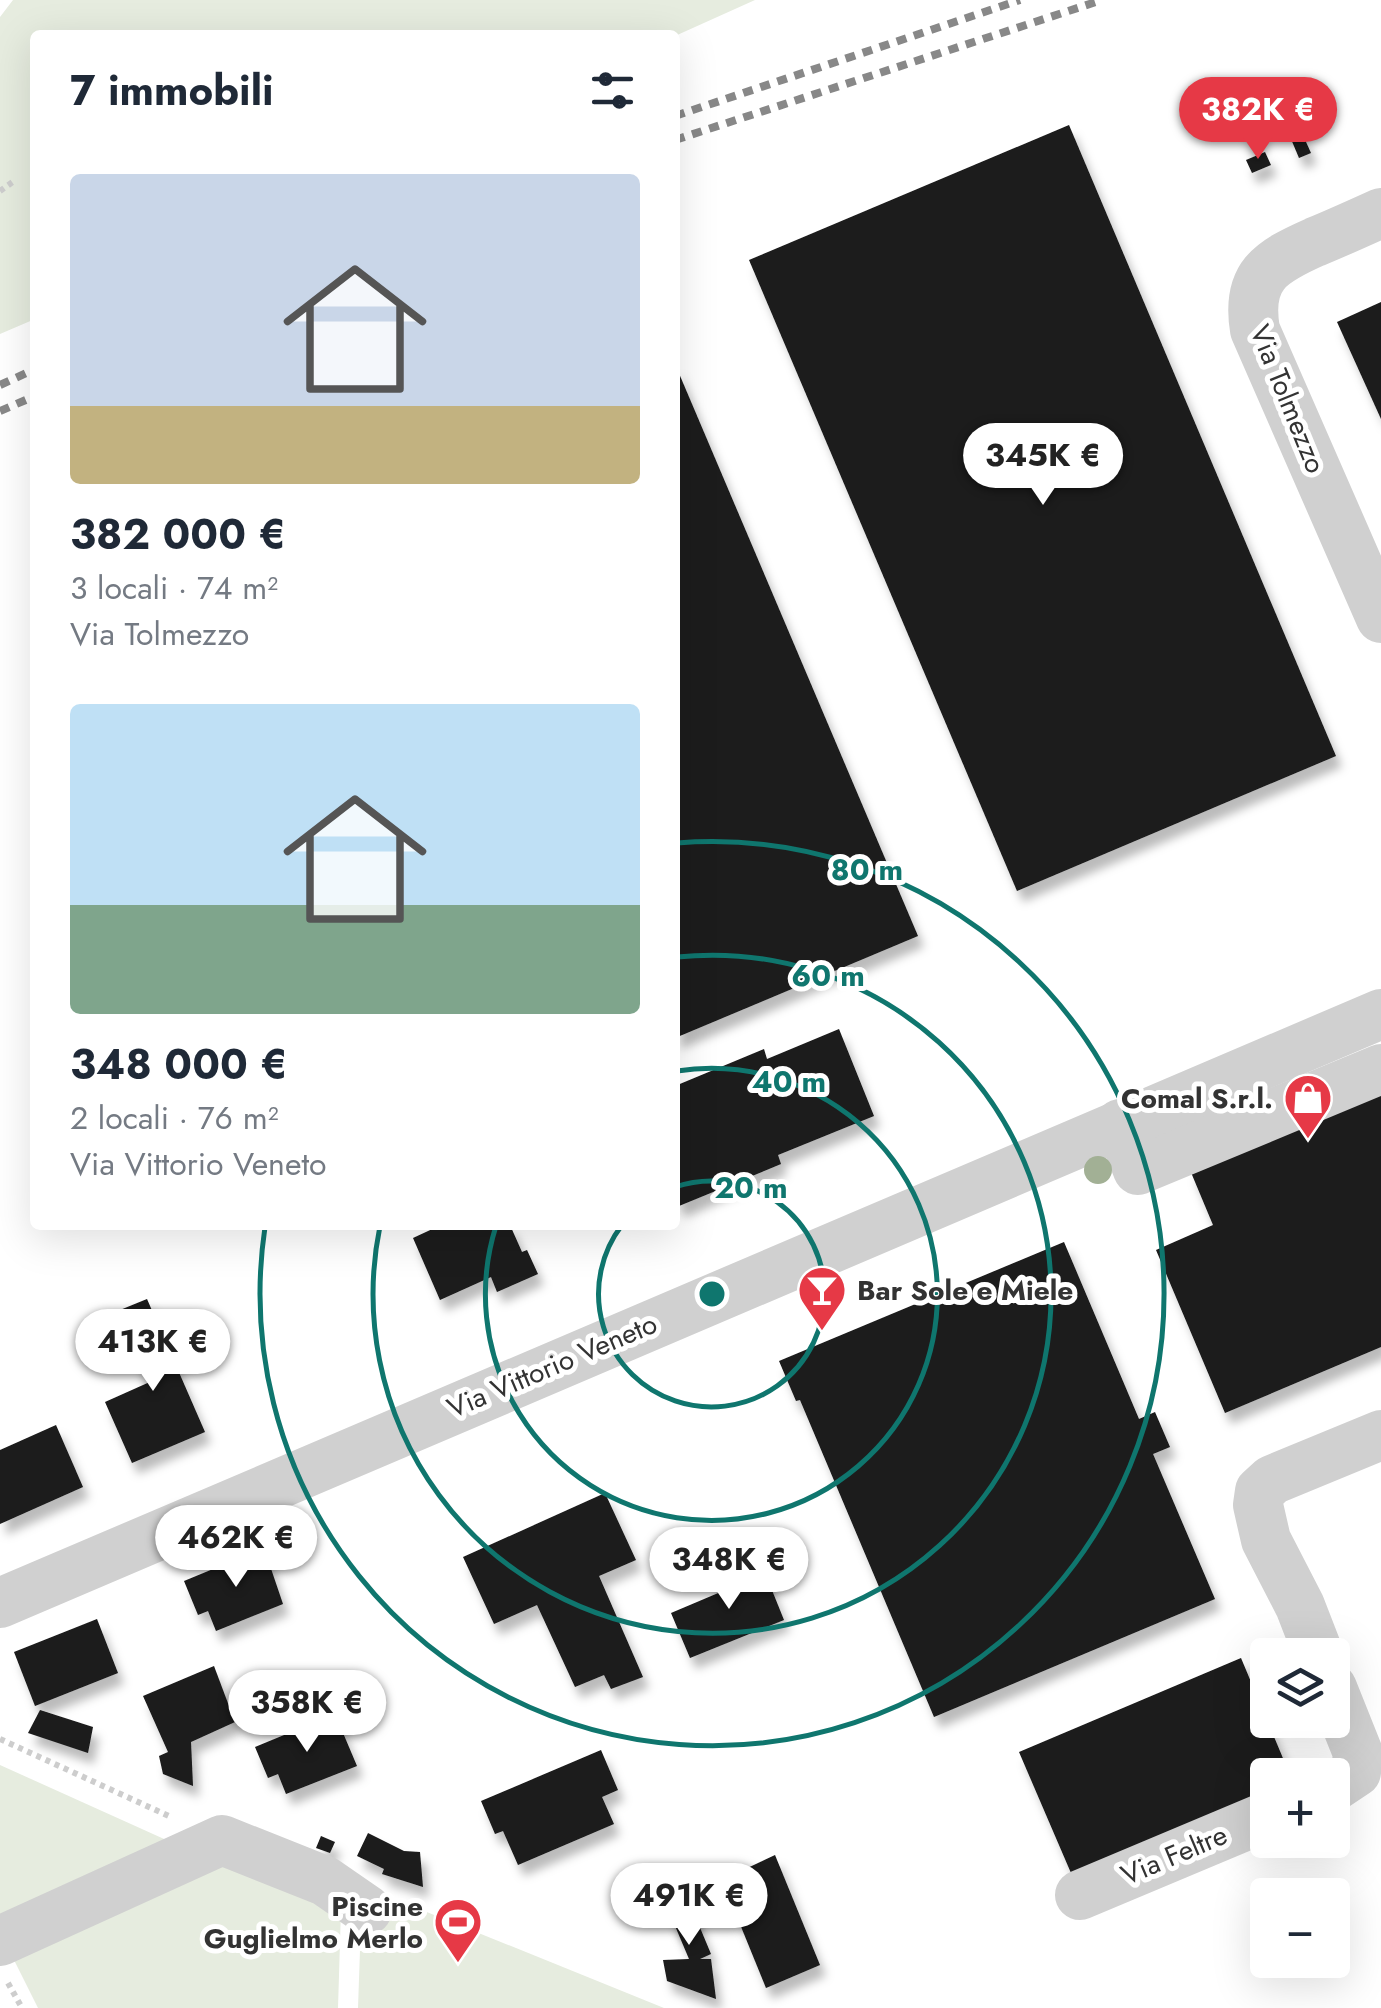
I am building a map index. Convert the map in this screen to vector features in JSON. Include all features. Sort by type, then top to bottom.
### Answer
[{"type":"street","name":"Via Tolmezzo","points":[[1381,214],[1274,262],[1264,271],[1254,299],[1256,330],[1363,528],[1381,618]]},
{"type":"street","name":"Via Vittorio Veneto","points":[[0,1603],[1381,1014]]},
{"type":"street","points":[[1293,1050],[1311,1098]]},
{"type":"street","points":[[1120,1124],[1138,1170],[1381,1070]]},
{"type":"street","points":[[1312,1638],[1266,1540],[1258,1505],[1260,1491],[1272,1480],[1381,1436]]},
{"type":"street","points":[[1350,1733],[1358,1753],[1356,1772],[1350,1776]]},
{"type":"street","name":"Via Feltre","points":[[1080,1894],[1250,1823]]},
{"type":"street","points":[[4,1961],[164,1864],[222,1840],[325,1881],[367,1910]]},
{"type":"path","points":[[0,190],[14,182]]},
{"type":"path","points":[[0,1738],[222,1840]]},
{"type":"path","points":[[4,1961],[22,2008]]},
{"type":"shaded area","points":[[13,0],[755,0],[680,34],[680,30],[30,30],[30,321],[0,334],[0,17]]},
{"type":"shaded area","points":[[0,1765],[173,1843],[0,1922]]},
{"type":"shaded area","points":[[211,1862],[341,1909],[338,2008],[38,2008],[10,1952]]},
{"type":"shaded area","name":"Piscine Guglielmo Merlo","points":[[375,1891],[664,2008],[358,2008],[361,1921]]},
{"type":"building","points":[[1069,125],[1336,756],[1017,891],[749,260]]},
{"type":"building","points":[[1302,133],[1311,153],[1299,158],[1291,139]]},
{"type":"building","points":[[1265,152],[1271,165],[1252,173],[1246,160]]},
{"type":"building","points":[[1381,302],[1381,419],[1337,322]]},
{"type":"building","points":[[680,376],[918,936],[680,1036]]},
{"type":"building","points":[[839,1029],[874,1116],[778,1155],[781,1164],[680,1206],[680,1084],[764,1049],[767,1059]]},
{"type":"building","points":[[1381,1088],[1381,1347],[1225,1413],[1156,1250],[1213,1225],[1190,1170]]},
{"type":"building","points":[[430,1230],[512,1230],[538,1274],[497,1292],[491,1277],[440,1300],[413,1238]]},
{"type":"building","points":[[1064,1242],[1139,1419],[1155,1412],[1170,1447],[1153,1454],[1215,1599],[934,1717],[800,1400],[796,1401],[779,1361]]},
{"type":"building","points":[[147,1299],[205,1432],[132,1463],[105,1402],[152,1381],[120,1310]]},
{"type":"building","points":[[56,1425],[83,1487],[0,1524],[0,1450]]},
{"type":"building","points":[[605,1493],[636,1560],[599,1576],[643,1677],[611,1689],[604,1675],[575,1687],[537,1605],[494,1624],[463,1557]]},
{"type":"building","points":[[264,1548],[283,1604],[216,1631],[208,1611],[198,1615],[184,1581]]},
{"type":"building","points":[[761,1563],[784,1620],[690,1658],[671,1613],[723,1591],[718,1581]]},
{"type":"building","points":[[97,1619],[118,1673],[35,1706],[14,1652]]},
{"type":"building","points":[[1241,1658],[1250,1679],[1250,1738],[1275,1738],[1283,1758],[1250,1758],[1250,1798],[1071,1873],[1019,1752]]},
{"type":"building","points":[[214,1666],[235,1722],[191,1742],[193,1786],[163,1774],[159,1756],[168,1752],[143,1696]]},
{"type":"building","points":[[40,1710],[93,1727],[88,1753],[28,1733]]},
{"type":"building","points":[[335,1714],[357,1766],[286,1794],[278,1774],[268,1778],[255,1747]]},
{"type":"building","points":[[601,1750],[618,1790],[602,1797],[614,1824],[518,1865],[503,1831],[495,1834],[481,1801]]},
{"type":"building","points":[[368,1833],[404,1851],[420,1852],[423,1887],[382,1874],[384,1869],[357,1856]]},
{"type":"building","points":[[321,1836],[335,1842],[330,1853],[316,1848]]},
{"type":"building","points":[[775,1855],[820,1965],[766,1988],[722,1880]]},
{"type":"building","points":[[683,1887],[711,1954],[700,1959],[711,1959],[716,1999],[667,1981],[663,1960],[689,1959],[662,1895]]},
{"type":"railway","points":[[680,114],[1020,0]]},
{"type":"railway","points":[[680,138],[1102,0]]},
{"type":"railway","points":[[0,385],[30,371]]},
{"type":"railway","points":[[0,411],[30,398]]},
{"type":"place","name":"Comal S.r.l.","points":[[1308,1140]]},
{"type":"place","name":"Bar Sole e Miele","points":[[822,1332]]},
{"type":"place","name":"Piscine Guglielmo Merlo","points":[[458,1964]]}]
